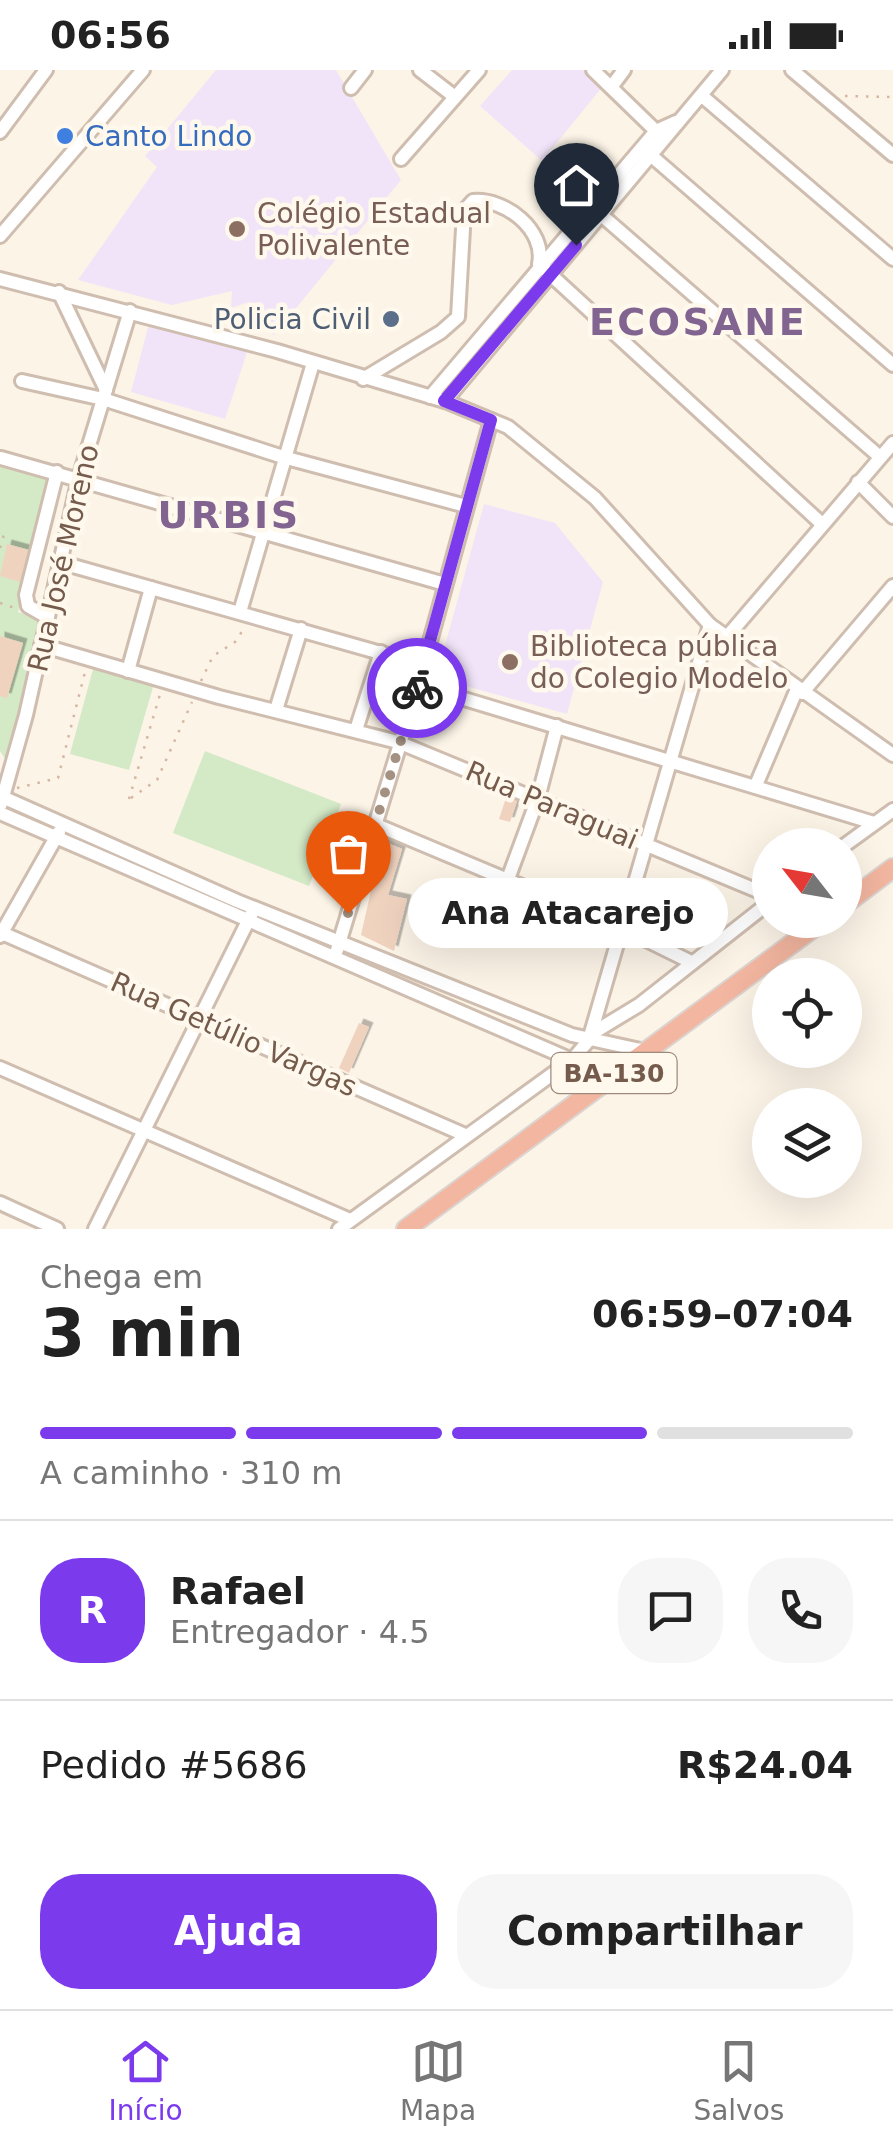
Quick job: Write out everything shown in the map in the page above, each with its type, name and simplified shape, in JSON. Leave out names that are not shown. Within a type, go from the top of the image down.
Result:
[{"type":"highway","points":[[862,891],[893,868]]},
{"type":"highway","name":"BA-130","points":[[406,1229],[799,938]]},
{"type":"street","points":[[0,132],[46,70]]},
{"type":"street","points":[[0,236],[143,70]]},
{"type":"street","points":[[350,88],[365,70]]},
{"type":"street","points":[[420,70],[455,97]]},
{"type":"street","points":[[402,159],[479,70]]},
{"type":"street","points":[[592,70],[661,135]]},
{"type":"street","points":[[612,86],[624,70]]},
{"type":"street","points":[[437,399],[551,274],[596,211],[722,70]]},
{"type":"street","points":[[792,70],[893,155]]},
{"type":"street","points":[[702,96],[893,259]]},
{"type":"street","points":[[647,152],[893,365]]},
{"type":"street","points":[[363,378],[442,332],[458,317],[462,218],[470,202],[482,200],[531,228],[540,242],[540,264],[822,524]]},
{"type":"street","points":[[437,399],[481,332],[540,264],[596,211]]},
{"type":"street","points":[[596,211],[880,457]]},
{"type":"street","points":[[2,277],[437,399],[491,420],[534,446],[595,498],[710,626],[893,756]]},
{"type":"street","points":[[59,292],[104,395]]},
{"type":"street","name":"Rua José Moreno","points":[[1,803],[79,478],[130,311]]},
{"type":"street","points":[[458,317],[481,332]]},
{"type":"street","points":[[240,612],[260,532],[312,363]]},
{"type":"street","points":[[22,381],[104,395],[283,458],[466,506]]},
{"type":"street","points":[[337,949],[424,665],[491,420]]},
{"type":"street","points":[[726,638],[893,443]]},
{"type":"street","points":[[1,458],[445,584]]},
{"type":"street","points":[[48,616],[28,606],[26,596],[57,472]]},
{"type":"street","points":[[858,482],[893,516]]},
{"type":"street","points":[[59,562],[424,665]]},
{"type":"street","points":[[756,785],[800,691],[893,586]]},
{"type":"street","points":[[128,671],[151,588]]},
{"type":"street","points":[[590,1037],[710,626]]},
{"type":"street","points":[[276,710],[301,629]]},
{"type":"street","name":"Rua Paraguai","points":[[41,645],[196,691],[398,742],[752,891]]},
{"type":"street","points":[[356,730],[381,652]]},
{"type":"street","points":[[418,685],[874,823]]},
{"type":"street","points":[[508,879],[538,798],[558,726]]},
{"type":"street","points":[[1,803],[62,825],[252,914]]},
{"type":"street","points":[[1,803],[55,838],[337,949],[514,1012],[645,1051]]},
{"type":"street","points":[[862,832],[893,810]]},
{"type":"street","points":[[374,824],[622,928],[691,962]]},
{"type":"street","points":[[1,935],[62,825]]},
{"type":"street","points":[[338,1229],[573,1059],[590,1037],[639,1005],[752,913]]},
{"type":"street","points":[[95,1229],[252,914]]},
{"type":"street","name":"Rua Getúlio Vargas","points":[[1,935],[465,1135]]},
{"type":"street","points":[[337,949],[610,1076]]},
{"type":"street","points":[[507,1030],[514,1012]]},
{"type":"street","points":[[0,1068],[350,1220]]},
{"type":"street","points":[[0,1203],[58,1229]]},
{"type":"path","points":[[829,100],[854,95],[893,97]]},
{"type":"path","points":[[0,544],[5,531]]},
{"type":"path","points":[[0,603],[19,609]]},
{"type":"path","points":[[162,686],[129,800],[157,780],[213,656],[242,634],[246,626],[240,612]]},
{"type":"path","points":[[1,803],[28,782],[58,778],[88,662]]},
{"type":"shaded area","name":"Colégio Estadual Polivalente","points":[[216,70],[336,70],[401,180],[274,335],[258,329],[245,303],[231,308],[232,291],[172,305],[78,280],[157,167],[145,156]]},
{"type":"shaded area","points":[[512,70],[586,70],[603,86],[542,161],[480,106]]},
{"type":"shaded area","points":[[150,320],[249,346],[225,419],[131,392]]},
{"type":"shaded area","points":[[484,504],[555,523],[603,582],[567,714],[436,678]]},
{"type":"green space","points":[[0,450],[55,464],[18,612],[52,623],[10,766],[0,751]]},
{"type":"green space","points":[[95,662],[155,680],[129,770],[70,754]]},
{"type":"green space","points":[[205,751],[341,804],[309,886],[173,833]]},
{"type":"building","points":[[7,544],[29,550],[20,582],[0,576]]},
{"type":"building","points":[[0,636],[23,643],[7,698],[0,696]]},
{"type":"building","points":[[509,789],[520,792],[510,822],[499,819]]},
{"type":"building","points":[[382,841],[402,849],[388,895],[407,899],[394,951],[361,935]]},
{"type":"building","points":[[359,1023],[369,1027],[349,1073],[339,1068]]},
{"type":"way so far","points":[[348,913],[417,688]]},
{"type":"place","name":"Canto Lindo","points":[[65,136]]},
{"type":"place","name":"Colégio Estadual Polivalente","points":[[237,229]]},
{"type":"place","name":"Policia Civil","points":[[391,319]]},
{"type":"place","name":"Biblioteca pública do Colegio Modelo","points":[[510,662]]},
{"type":"place","name":"Ana Atacarejo","points":[[348,913]]},
{"type":"district","name":"ECOSANE","points":[[698,322]]},
{"type":"district","name":"URBIS","points":[[229,515]]},
{"type":"route","points":[[417,688],[491,420],[444,401],[576,245]]}]
